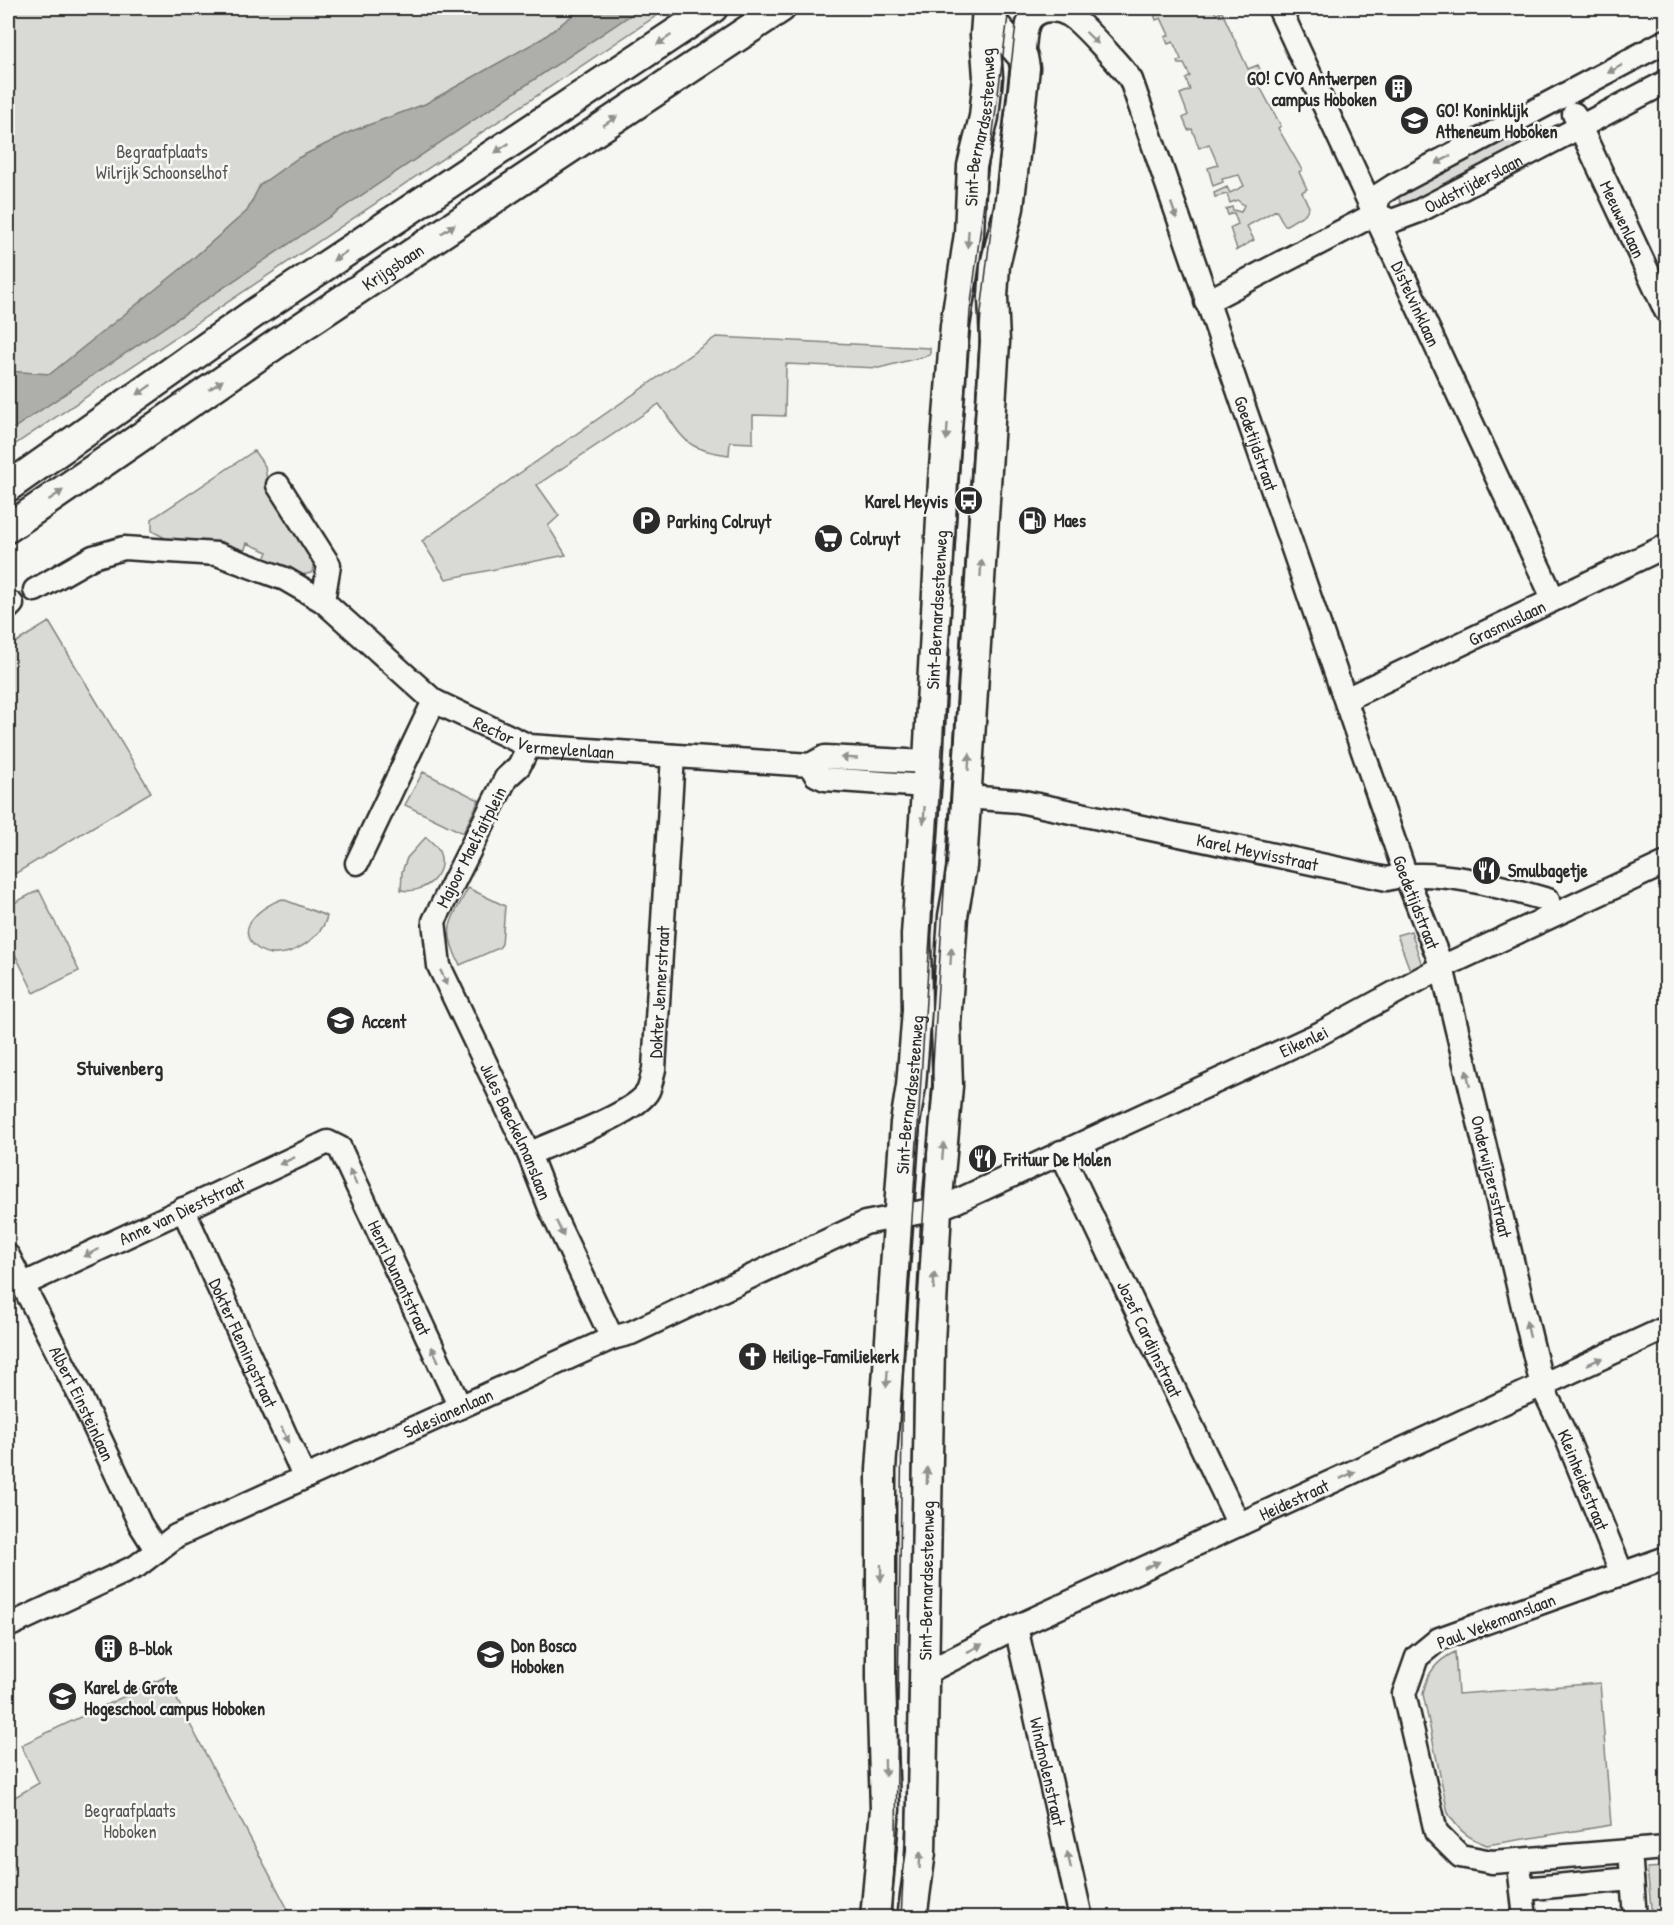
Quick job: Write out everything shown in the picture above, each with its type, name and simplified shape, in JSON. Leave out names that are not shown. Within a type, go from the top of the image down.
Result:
[{"type":"main road","name":"Krijgsbaan","points":[[8,487],[256,312],[713,8]]},
{"type":"main road","name":"Krijgsbaan","points":[[8,528],[282,340],[781,8]]},
{"type":"main road","points":[[987,9],[994,24],[1016,49]]},
{"type":"main road","name":"Sint-Bernardsesteenweg","points":[[875,1917],[885,1809],[881,1680],[881,1470],[898,1215],[917,1010],[916,935],[942,492],[955,326],[969,234],[972,166],[984,117],[988,77],[985,35],[987,9]]},
{"type":"main road","name":"Sint-Bernardsesteenweg","points":[[912,1917],[921,1852],[930,1343],[937,1209],[948,1086],[945,1041],[954,916],[962,866],[995,342],[993,297],[995,265],[1009,208],[1025,87],[1016,49]]},
{"type":"main road","points":[[988,77],[1009,74],[1015,76],[1025,87]]},
{"type":"street","name":"Distelvinklaan","points":[[1279,8],[1553,598]]},
{"type":"street","name":"Goedetijdstraat","points":[[1016,49],[1032,17],[1044,10],[1052,10],[1069,15],[1127,75],[1405,873],[1442,968]]},
{"type":"street","name":"Oudstrijderslaan","points":[[1666,41],[1386,190],[1379,195],[1375,214],[1392,222],[1419,211],[1666,82]]},
{"type":"street","name":"Meeuwenlaan","points":[[1566,96],[1666,311]]},
{"type":"street","points":[[1206,302],[1375,214]]},
{"type":"street","points":[[278,485],[329,565],[323,601]]},
{"type":"street","name":"Grasmuslaan","points":[[1346,699],[1553,598],[1666,546]]},
{"type":"street","name":"Rector Vermeylenlaan","points":[[35,590],[93,557],[124,548],[217,554],[285,579],[323,601],[434,701],[529,746],[810,765],[825,757],[880,760],[927,774]]},
{"type":"street","points":[[357,864],[434,701]]},
{"type":"street","name":"Majoor Maelfaitplein","points":[[434,921],[506,778],[519,766],[529,746]]},
{"type":"street","name":"Dokter Jennerstraat","points":[[529,1155],[634,1106],[648,1092],[654,1069],[673,756]]},
{"type":"street","points":[[879,783],[880,760]]},
{"type":"street","name":"Rector Vermeylenlaan","points":[[810,765],[816,775],[825,779],[879,783],[927,774]]},
{"type":"street","name":"Karel Meyvisstraat","points":[[966,797],[1019,801],[1387,879],[1405,873],[1431,874],[1548,900]]},
{"type":"street","name":"Eikenlei","points":[[937,1209],[1321,1033],[1442,968],[1666,863]]},
{"type":"street","name":"Jules Baeckelmanslaan","points":[[434,921],[439,966],[529,1155],[551,1210],[612,1338]]},
{"type":"street","name":"Onderwijzersstraat","points":[[1442,968],[1542,1386]]},
{"type":"street","name":"Anne van Dieststraat","points":[[22,1286],[328,1142],[340,1148]]},
{"type":"street","name":"Henri Dunantstraat","points":[[340,1148],[460,1407]]},
{"type":"street","name":"Jozef Cardijnstraat","points":[[1061,1152],[1239,1525]]},
{"type":"street","name":"Dokter Flemingstraat","points":[[183,1209],[304,1476]]},
{"type":"street","points":[[898,1215],[937,1209]]},
{"type":"street","name":"Salesianenlaan","points":[[8,1626],[137,1566],[176,1536],[304,1476],[612,1338],[631,1333],[865,1223],[898,1215]]},
{"type":"street","name":"Albert Einsteinlaan","points":[[8,1256],[80,1396],[140,1524],[157,1551]]},
{"type":"street","name":"Heidestraat","points":[[923,1674],[1016,1627],[1666,1328]]},
{"type":"street","name":"Kleinheidestraat","points":[[1542,1386],[1566,1436],[1622,1574]]},
{"type":"street","name":"Paul Vekemanslaan","points":[[1666,1558],[1439,1639],[1417,1657],[1404,1694],[1436,1832],[1460,1856],[1492,1862],[1666,1848]]},
{"type":"street","name":"Windmolenstraat","points":[[1016,1627],[1082,1917]]},
{"type":"street","points":[[1630,1850],[1635,1917]]},
{"type":"street","points":[[1519,1860],[1525,1917]]},
{"type":"street","points":[[1522,1888],[1632,1880]]},
{"type":"green space","name":"Begraafplaats Wilrijk Schoonselhof","points":[[8,8],[668,8],[8,449]]},
{"type":"green space","points":[[1152,8],[1213,8],[1216,14],[1222,12],[1248,69],[1258,65],[1264,79],[1258,83],[1281,126],[1278,128],[1302,170],[1299,172],[1307,189],[1302,192],[1309,207],[1305,214],[1285,226],[1276,210],[1247,226],[1254,240],[1235,251],[1237,249],[1230,228],[1238,224],[1234,213],[1228,215],[1226,209],[1232,207],[1233,210],[1241,212],[1244,205],[1237,200],[1230,203],[1227,194],[1215,197],[1214,193],[1227,187],[1230,193],[1244,186],[1239,175],[1222,179],[1223,182],[1213,186],[1208,168],[1218,165],[1209,144],[1199,148],[1192,129],[1188,130],[1183,118],[1188,115],[1180,94],[1190,90],[1186,79],[1190,76],[1184,64],[1178,64],[1177,62],[1181,59],[1173,42],[1168,44],[1165,37],[1169,35],[1161,18],[1156,20]]},
{"type":"green space","points":[[1534,122],[1542,127],[1542,138],[1404,210],[1396,193]]},
{"type":"green space","points":[[716,337],[930,348],[930,355],[879,368],[786,364],[785,416],[753,415],[753,443],[730,442],[729,455],[702,449],[686,440],[659,404],[537,485],[559,516],[548,526],[566,555],[446,579],[422,541]]},
{"type":"green space","points":[[254,451],[265,466],[268,488],[316,564],[311,573],[296,576],[264,562],[268,552],[247,543],[243,555],[167,539],[152,531],[152,519]]},
{"type":"green space","points":[[49,622],[151,792],[8,878],[8,647]]},
{"type":"green space","points":[[423,772],[479,800],[463,833],[405,805]]},
{"type":"green space","points":[[426,837],[439,851],[441,860],[437,875],[432,881],[418,889],[401,890],[402,872],[407,858]]},
{"type":"green space","points":[[468,888],[505,906],[502,944],[499,948],[460,965],[449,933],[453,918]]},
{"type":"green space","points":[[39,890],[79,971],[34,993],[8,940],[8,906]]},
{"type":"green space","points":[[282,899],[327,916],[317,934],[308,942],[287,952],[266,953],[250,940],[247,933],[249,925],[259,912]]},
{"type":"green space","points":[[1411,931],[1422,965],[1410,970],[1397,935]]},
{"type":"green space","points":[[1455,1652],[1458,1694],[1600,1683],[1611,1825],[1487,1845],[1469,1837],[1456,1825],[1448,1813],[1423,1694],[1433,1668]]},
{"type":"green space","name":"Begraafplaats Hoboken","points":[[165,1677],[292,1917],[8,1917],[8,1801],[39,1783],[21,1745]]},
{"type":"green space","points":[[1666,1867],[1666,1917],[1652,1917],[1647,1868]]},
{"type":"shaded area","points":[[582,8],[641,8],[8,432],[8,371],[50,374],[182,268],[247,211],[260,185],[298,158],[352,131],[425,104],[543,38]]},
{"type":"tram line","points":[[891,1918],[896,1834],[903,1360],[970,311],[1009,8]]},
{"type":"tram line","points":[[901,1918],[907,1801],[914,1362],[981,312],[1018,8]]},
{"type":"place","name":"GO! CVO Antwerpen campus Hoboken","points":[[1398,88]]},
{"type":"place","name":"GO! Koninklijk Atheneum Hoboken","points":[[1415,120]]},
{"type":"place","name":"Karel Meyvis","points":[[969,501]]},
{"type":"place","name":"Maes","points":[[1033,520]]},
{"type":"place","name":"Parking Colruyt","points":[[646,521]]},
{"type":"place","name":"Colruyt","points":[[829,538]]},
{"type":"place","name":"Smulbagetje","points":[[1487,870]]},
{"type":"place","name":"Accent","points":[[341,1021]]},
{"type":"place","name":"Frituur De Molen","points":[[983,1159]]},
{"type":"place","name":"Heilige-Familiekerk","points":[[752,1356]]},
{"type":"place","name":"B-blok","points":[[108,1648]]},
{"type":"place","name":"Don Bosco Hoboken","points":[[490,1655]]},
{"type":"place","name":"Karel de Grote Hogeschool campus Hoboken","points":[[63,1697]]},
{"type":"district","name":"Stuivenberg","points":[[120,1067]]}]
